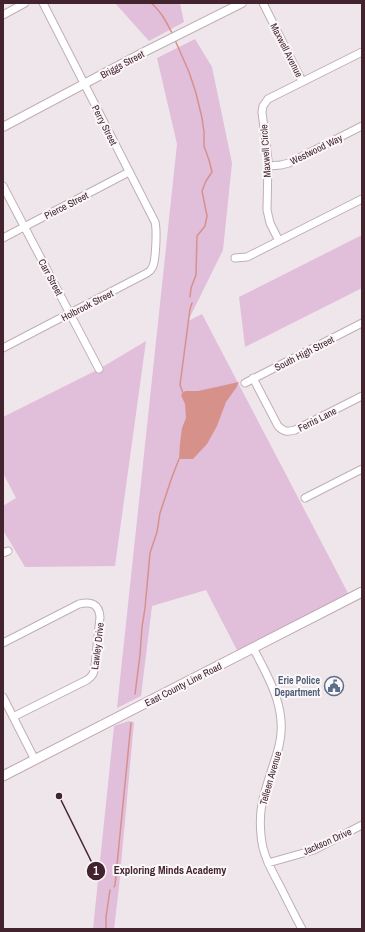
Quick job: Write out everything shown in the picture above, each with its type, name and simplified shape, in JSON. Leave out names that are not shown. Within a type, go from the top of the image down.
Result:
[{"type":"main road","name":"East County Line Road","points":[[3,776],[362,592]]},
{"type":"street","points":[[3,15],[25,3]]},
{"type":"street","name":"Perry Street","points":[[43,3],[156,225],[155,249]]},
{"type":"street","name":"Briggs Street","points":[[3,127],[166,41],[242,3]]},
{"type":"street","name":"Maxwell Avenue","points":[[263,3],[302,81],[362,52]]},
{"type":"street","name":"Maxwell Circle","points":[[279,241],[270,223],[267,210],[268,166],[262,112],[263,106],[268,98],[302,81]]},
{"type":"street","name":"Westwood Way","points":[[268,166],[289,163],[362,126]]},
{"type":"street","name":"Pierce Street","points":[[3,238],[129,172]]},
{"type":"street","name":"Carr Street","points":[[3,186],[99,369]]},
{"type":"street","points":[[235,258],[246,257],[362,199]]},
{"type":"street","name":"Holbrook Street","points":[[3,348],[147,273],[152,269],[155,249]]},
{"type":"street","name":"South High Street","points":[[245,383],[362,323]]},
{"type":"street","name":"Ferris Lane","points":[[253,378],[278,426],[286,432],[295,430],[362,396]]},
{"type":"street","points":[[305,498],[362,469]]},
{"type":"street","name":"Lawley Drive","points":[[3,643],[79,604],[89,603],[94,605],[100,613],[96,666],[91,677],[88,680],[13,717]]},
{"type":"street","name":"Telleen Avenue","points":[[253,648],[275,693],[280,710],[281,726],[280,744],[262,805],[260,823],[261,835],[264,852],[268,863],[302,929]]},
{"type":"street","points":[[3,697],[34,760]]},
{"type":"street","name":"Jackson Drive","points":[[268,863],[314,850],[362,825]]},
{"type":"shaded area","points":[[115,3],[180,3],[184,22],[149,41]]},
{"type":"shaded area","points":[[195,39],[212,67],[232,163],[223,250],[188,321],[202,314],[349,595],[239,654],[206,590],[152,606],[141,696],[117,708],[177,144],[157,58]]},
{"type":"shaded area","points":[[362,235],[362,288],[245,347],[239,297]]},
{"type":"shaded area","points":[[146,341],[115,566],[25,567],[3,530],[3,506],[16,498],[3,473],[3,417],[99,369]]},
{"type":"shaded area","points":[[239,382],[226,402],[217,426],[207,444],[193,459],[179,459],[182,428],[186,418],[185,404],[181,395],[185,391],[198,391]]},
{"type":"shaded area","points":[[129,721],[134,722],[114,929],[93,929],[114,726]]},
{"type":"waterway","points":[[151,3],[161,13],[173,35]]},
{"type":"waterway","points":[[175,40],[189,72],[196,93],[202,118],[204,146],[212,172],[202,191],[207,216],[205,226],[197,236],[196,275],[191,288],[190,297]]},
{"type":"waterway","points":[[183,393],[180,385],[192,303]]},
{"type":"waterway","points":[[135,694],[150,553],[157,532],[160,513],[179,459]]},
{"type":"waterway","points":[[114,887],[131,723]]},
{"type":"waterway","points":[[106,929],[106,917],[110,890]]},
{"type":"place","name":"Erie Police Department","points":[[334,686]]},
{"type":"place","name":"Exploring Minds Academy","points":[[59,796]]}]
